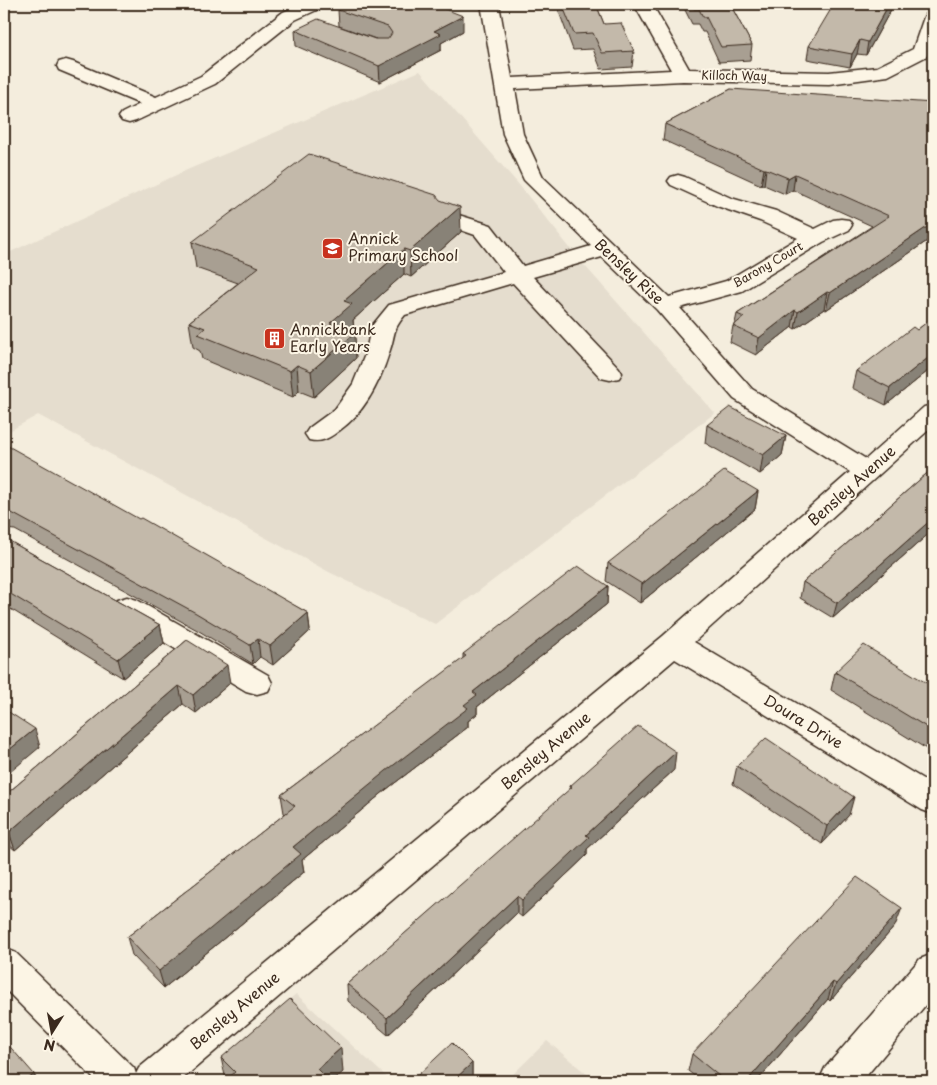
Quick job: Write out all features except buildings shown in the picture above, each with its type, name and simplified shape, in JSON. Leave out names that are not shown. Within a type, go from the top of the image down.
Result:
[{"type":"street","points":[[129,117],[208,80],[289,16],[315,4]]},
{"type":"street","name":"Bensley Rise","points":[[490,4],[513,134],[534,180],[665,305],[743,394],[868,472]]},
{"type":"street","points":[[643,4],[683,75]]},
{"type":"street","points":[[289,16],[308,23]]},
{"type":"street","name":"Killoch Way","points":[[504,84],[683,75],[829,78],[882,72],[921,52],[933,17]]},
{"type":"street","points":[[66,66],[156,104]]},
{"type":"street","name":"Barony Court","points":[[678,182],[724,202],[768,216],[815,238]]},
{"type":"street","points":[[449,218],[483,230],[517,274],[610,373]]},
{"type":"street","points":[[815,238],[840,225]]},
{"type":"street","name":"Barony Court","points":[[665,305],[734,286],[815,238]]},
{"type":"street","points":[[318,434],[344,415],[365,385],[378,352],[383,328],[397,310],[605,249]]},
{"type":"street","name":"Bensley Avenue","points":[[152,1081],[673,644],[933,413]]},
{"type":"street","points":[[104,594],[177,650],[257,683]]},
{"type":"street","name":"Doura Drive","points":[[673,644],[933,801]]},
{"type":"street","points":[[4,964],[121,1081]]},
{"type":"street","points":[[838,1081],[933,970]]},
{"type":"shaded area","points":[[420,71],[520,186],[578,258],[715,413],[435,624],[329,572],[38,415],[4,434],[4,255],[187,170]]},
{"type":"shaded area","points":[[296,994],[391,1081],[227,1081],[244,1037]]},
{"type":"shaded area","points":[[547,1041],[595,1081],[506,1081]]},
{"type":"place","name":"Annick Primary School","points":[[332,248]]},
{"type":"place","name":"Annickbank Early Years","points":[[274,339]]}]
